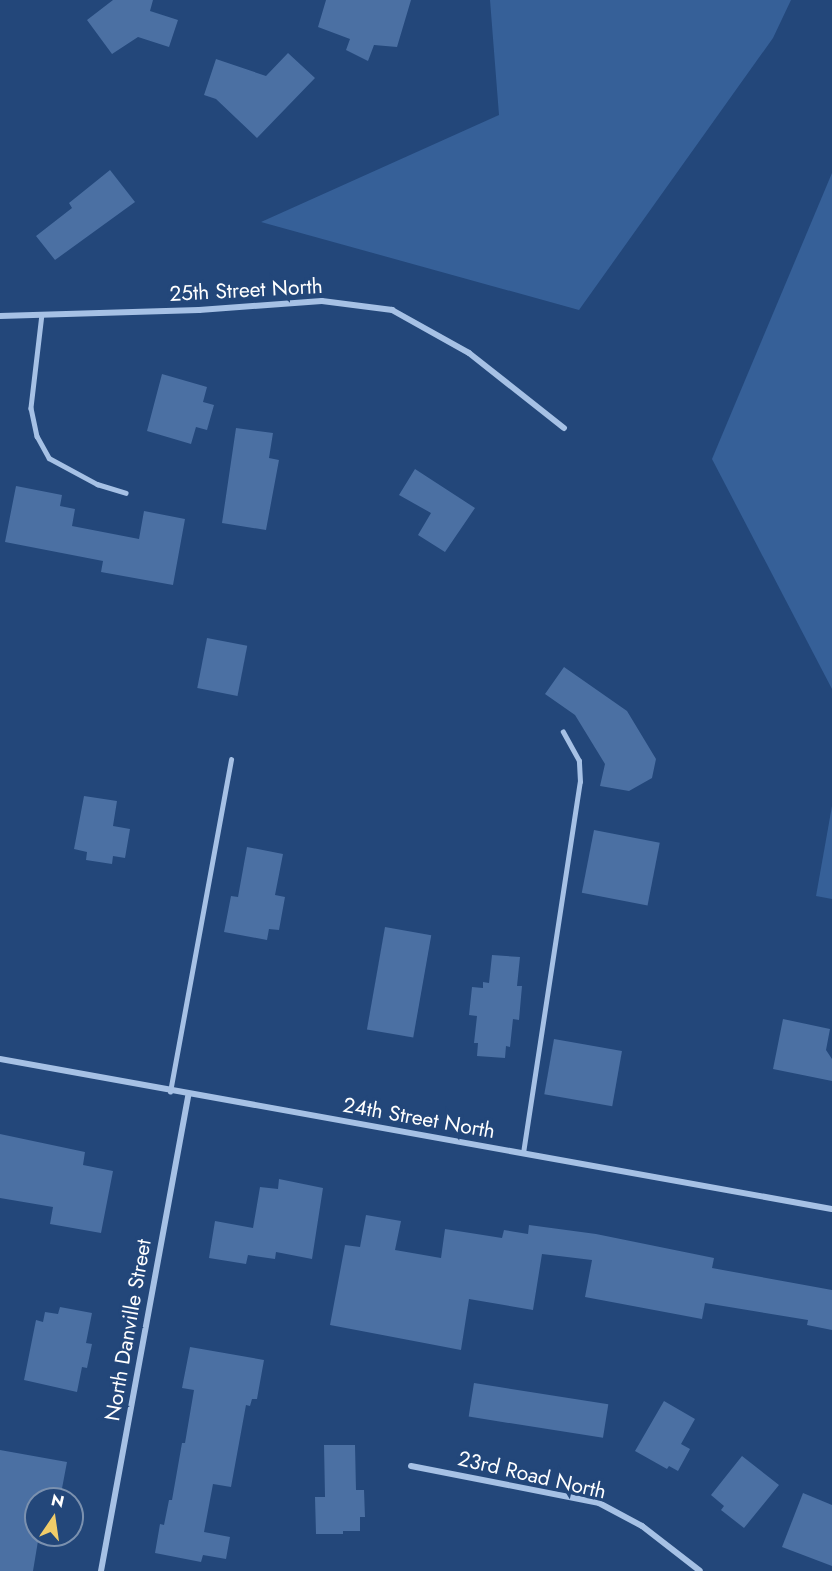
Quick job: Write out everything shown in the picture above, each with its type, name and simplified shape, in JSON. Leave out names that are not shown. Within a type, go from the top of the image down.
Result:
[{"type":"street","name":"25th Street North","points":[[0,316],[199,310],[322,301],[392,310],[469,352],[564,428]]},
{"type":"street","name":"24th Street North","points":[[0,1059],[170,1092],[832,1209]]},
{"type":"street","name":"North Danville Street","points":[[101,1571],[188,1095]]},
{"type":"street","name":"23rd Road North","points":[[411,1466],[599,1503],[642,1526],[700,1571]]},
{"type":"lane","points":[[42,314],[31,408],[37,436],[49,458],[97,484],[126,493]]},
{"type":"lane","points":[[523,1153],[580,782],[579,761],[563,732]]},
{"type":"lane","points":[[170,1092],[231,760]]},
{"type":"shaded area","points":[[490,0],[791,0],[773,38],[579,310],[261,222],[499,115]]},
{"type":"shaded area","points":[[832,173],[832,689],[712,459]]},
{"type":"shaded area","points":[[832,806],[832,899],[816,896]]},
{"type":"building","points":[[113,0],[153,0],[150,11],[178,20],[169,47],[138,37],[112,54],[87,20]]},
{"type":"building","points":[[326,0],[411,0],[397,47],[374,45],[368,61],[346,50],[350,39],[318,27]]},
{"type":"building","points":[[288,53],[315,78],[257,138],[216,99],[204,95],[216,59],[266,76]]},
{"type":"building","points":[[110,170],[135,202],[55,260],[36,236],[72,208],[69,203]]},
{"type":"building","points":[[162,374],[207,387],[203,402],[214,405],[207,430],[196,427],[191,444],[147,431]]},
{"type":"building","points":[[236,428],[273,433],[269,458],[279,460],[266,530],[222,523]]},
{"type":"building","points":[[415,469],[475,508],[445,552],[418,535],[431,513],[399,495]]},
{"type":"building","points":[[16,486],[62,495],[60,506],[75,509],[72,526],[139,539],[144,511],[185,519],[173,585],[101,572],[103,561],[5,542]]},
{"type":"building","points":[[207,638],[247,646],[238,696],[197,688]]},
{"type":"building","points":[[564,667],[627,711],[656,759],[652,778],[629,791],[600,786],[605,764],[575,715],[545,694]]},
{"type":"building","points":[[84,796],[117,801],[113,826],[130,829],[125,858],[113,856],[112,864],[86,860],[87,852],[74,849]]},
{"type":"building","points":[[594,830],[660,843],[648,906],[582,893]]},
{"type":"building","points":[[247,847],[283,854],[275,895],[285,897],[279,930],[269,929],[267,940],[224,932],[231,896],[238,897]]},
{"type":"building","points":[[385,927],[431,935],[413,1038],[367,1029]]},
{"type":"building","points":[[492,955],[520,957],[517,986],[522,986],[519,1020],[513,1019],[510,1047],[506,1046],[505,1058],[477,1056],[478,1043],[474,1043],[477,1016],[469,1015],[472,987],[483,988],[483,982],[489,983]]},
{"type":"building","points":[[783,1019],[830,1029],[826,1050],[832,1059],[832,1081],[773,1069]]},
{"type":"building","points":[[554,1039],[622,1051],[612,1106],[544,1094]]},
{"type":"building","points":[[0,1134],[85,1152],[83,1165],[113,1171],[101,1233],[50,1224],[53,1207],[0,1198]]},
{"type":"building","points":[[279,1179],[323,1188],[312,1259],[276,1252],[275,1259],[248,1255],[246,1264],[209,1258],[215,1221],[253,1228],[260,1187],[278,1189]]},
{"type":"building","points":[[366,1215],[401,1221],[395,1250],[441,1258],[445,1229],[502,1238],[504,1230],[528,1234],[529,1225],[596,1234],[714,1258],[712,1268],[832,1290],[832,1330],[807,1325],[808,1320],[705,1303],[702,1319],[585,1297],[592,1260],[542,1254],[533,1310],[469,1299],[461,1350],[330,1325],[345,1245],[360,1247]]},
{"type":"building","points":[[60,1307],[92,1313],[86,1343],[92,1344],[87,1368],[82,1367],[77,1392],[24,1380],[36,1320],[43,1322],[45,1312],[58,1314]]},
{"type":"building","points":[[190,1347],[264,1360],[257,1399],[252,1399],[250,1406],[246,1405],[231,1487],[213,1484],[204,1532],[230,1537],[226,1559],[203,1555],[201,1562],[155,1553],[160,1524],[164,1525],[169,1500],[172,1500],[182,1443],[185,1443],[194,1390],[182,1388]]},
{"type":"building","points":[[474,1383],[608,1404],[603,1438],[469,1417]]},
{"type":"building","points":[[664,1401],[695,1419],[681,1444],[690,1449],[678,1471],[669,1466],[667,1469],[635,1451]]},
{"type":"building","points":[[324,1445],[355,1445],[356,1490],[364,1490],[365,1517],[360,1517],[360,1531],[343,1531],[343,1534],[316,1534],[315,1497],[325,1497]]},
{"type":"building","points":[[0,1450],[67,1462],[62,1487],[24,1487],[24,1547],[37,1547],[33,1571],[0,1571]]},
{"type":"building","points":[[742,1456],[779,1485],[744,1528],[721,1510],[724,1506],[711,1495]]},
{"type":"building","points":[[803,1493],[832,1505],[832,1566],[782,1547]]}]
